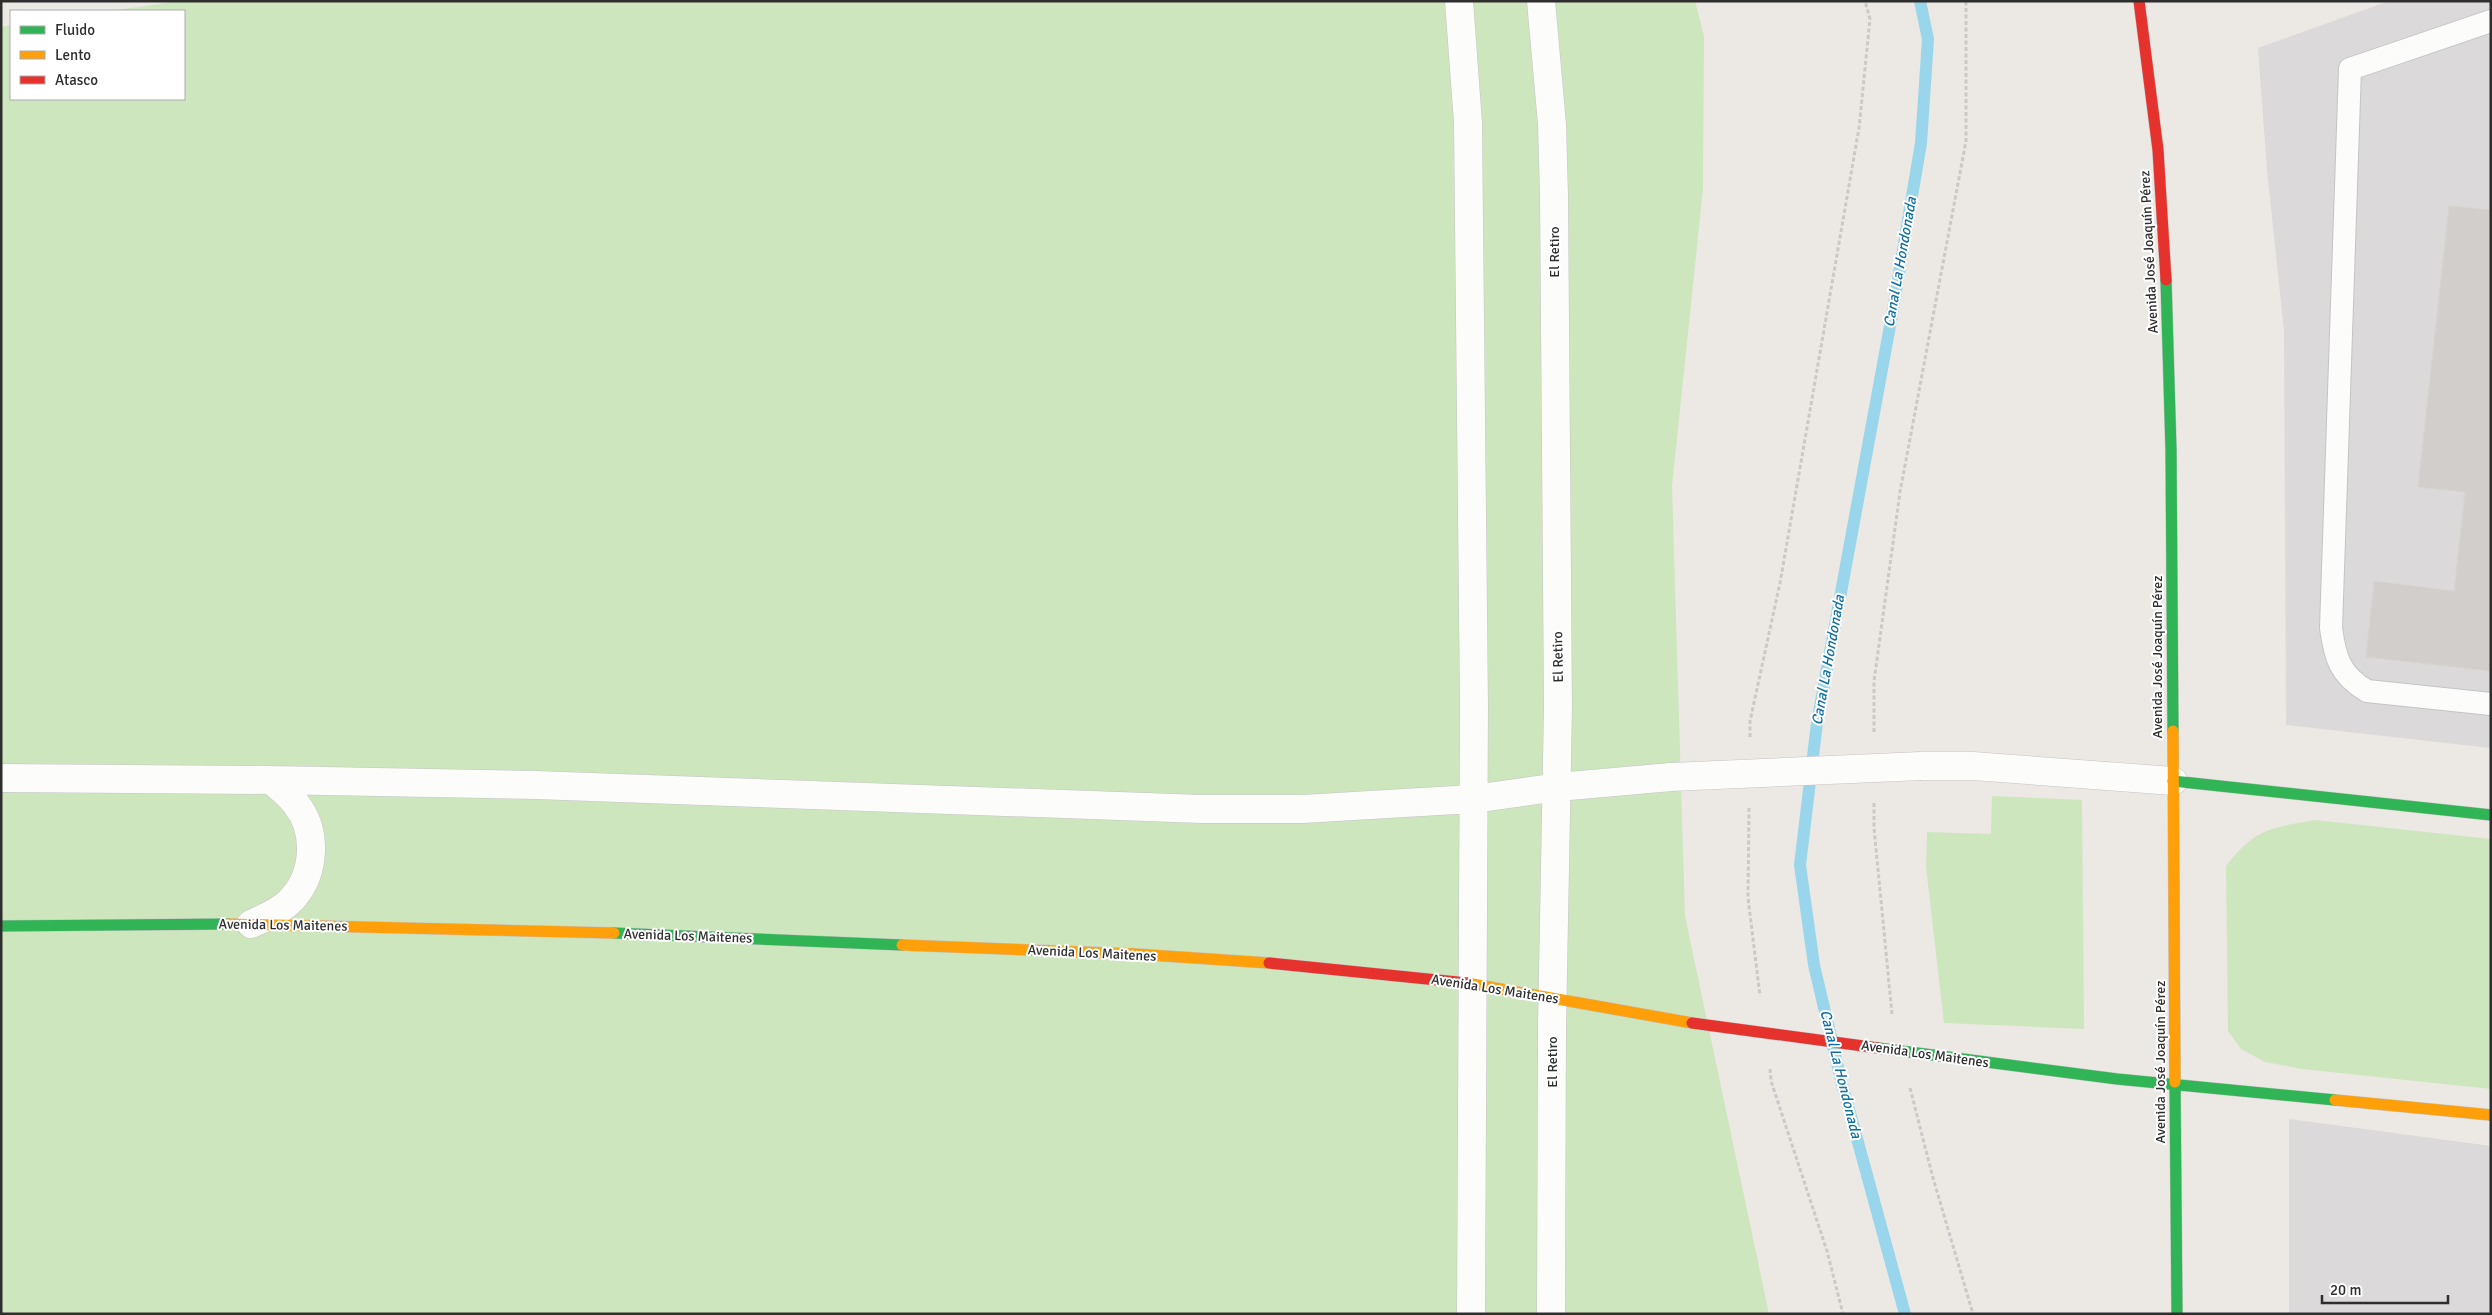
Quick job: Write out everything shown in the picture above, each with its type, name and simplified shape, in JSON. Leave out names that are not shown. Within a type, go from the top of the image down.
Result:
[{"type":"street","points":[[1459,1],[1468,123],[1473,799],[1471,1314]]},
{"type":"street","name":"El Retiro","points":[[1541,1],[1547,52],[1553,178],[1558,787],[1552,998],[1551,1314]]},
{"type":"street","name":"Avenida José Joaquín Pérez","points":[[2139,1],[2152,77],[2165,223],[2171,454],[2177,1314]]},
{"type":"street","points":[[1,778],[271,780],[536,785],[1192,809],[1303,809],[1473,799],[1558,787],[1671,778],[1921,766],[1992,767],[2173,781],[2491,815]]},
{"type":"street","points":[[251,924],[274,914],[289,903],[307,874],[312,858],[309,833],[297,804],[271,780]]},
{"type":"street","name":"Avenida Los Maitenes","points":[[1,926],[251,924],[538,930],[1135,954],[1309,966],[1471,983],[1692,1023],[2117,1079],[2491,1115]]},
{"type":"lane","points":[[2491,21],[2350,69],[2332,628],[2334,650],[2341,667],[2353,683],[2367,691],[2491,704]]},
{"type":"path","points":[[1750,740],[1750,721],[1780,583],[1859,128],[1870,19],[1865,1]]},
{"type":"path","points":[[1874,740],[1874,681],[1900,492],[1966,141],[1966,1]]},
{"type":"path","points":[[1874,798],[1874,828],[1894,1020]]},
{"type":"path","points":[[1749,799],[1748,898],[1761,1004]]},
{"type":"path","points":[[1769,1062],[1771,1081],[1826,1251],[1843,1314]]},
{"type":"path","points":[[1910,1085],[1933,1178],[1972,1314]]},
{"type":"shaded area","points":[[2389,1],[2491,1],[2491,748],[2286,725],[2284,331],[2267,170],[2258,48]]},
{"type":"shaded area","points":[[2289,1119],[2491,1146],[2491,1314],[2289,1314]]},
{"type":"green space","points":[[180,1],[1695,1],[1704,36],[1703,189],[1672,486],[1685,916],[1769,1314],[1,1314],[1,27],[10,25],[10,100],[185,100],[185,10],[117,10]]},
{"type":"green space","points":[[1992,796],[2082,800],[2084,1029],[1944,1023],[1926,867],[1927,832],[1991,834]]},
{"type":"green space","points":[[2315,820],[2491,839],[2491,1089],[2302,1069],[2265,1062],[2241,1049],[2228,1031],[2226,866],[2236,853],[2255,837],[2275,828]]},
{"type":"building","points":[[2449,206],[2491,210],[2491,671],[2366,657],[2374,581],[2454,591],[2465,492],[2418,487]]},
{"type":"waterway","name":"Canal La Hondonada","points":[[1905,1314],[1841,1080],[1814,965],[1800,865],[1817,723],[1892,315],[1921,143],[1928,39],[1920,1]]},
{"type":"traffic: fast","points":[[2166,280],[2171,450],[2173,731]]},
{"type":"traffic: fast","points":[[2173,781],[2491,815]]},
{"type":"traffic: fast","points":[[1,926],[228,924]]},
{"type":"traffic: fast","points":[[614,933],[902,945]]},
{"type":"traffic: fast","points":[[1878,1048],[1948,1057]]},
{"type":"traffic: fast","points":[[1948,1057],[2117,1079],[2335,1100]]},
{"type":"traffic: fast","points":[[2175,1082],[2177,1314]]},
{"type":"traffic: slow","points":[[2173,731],[2175,1082]]},
{"type":"traffic: slow","points":[[228,924],[614,933]]},
{"type":"traffic: slow","points":[[902,945],[1135,954],[1269,963]]},
{"type":"traffic: slow","points":[[1467,983],[1692,1023]]},
{"type":"traffic: slow","points":[[2335,1100],[2491,1115]]},
{"type":"traffic: jam","points":[[2139,1],[2158,150],[2166,280]]},
{"type":"traffic: jam","points":[[1269,963],[1467,983]]},
{"type":"traffic: jam","points":[[1692,1023],[1878,1048]]}]
